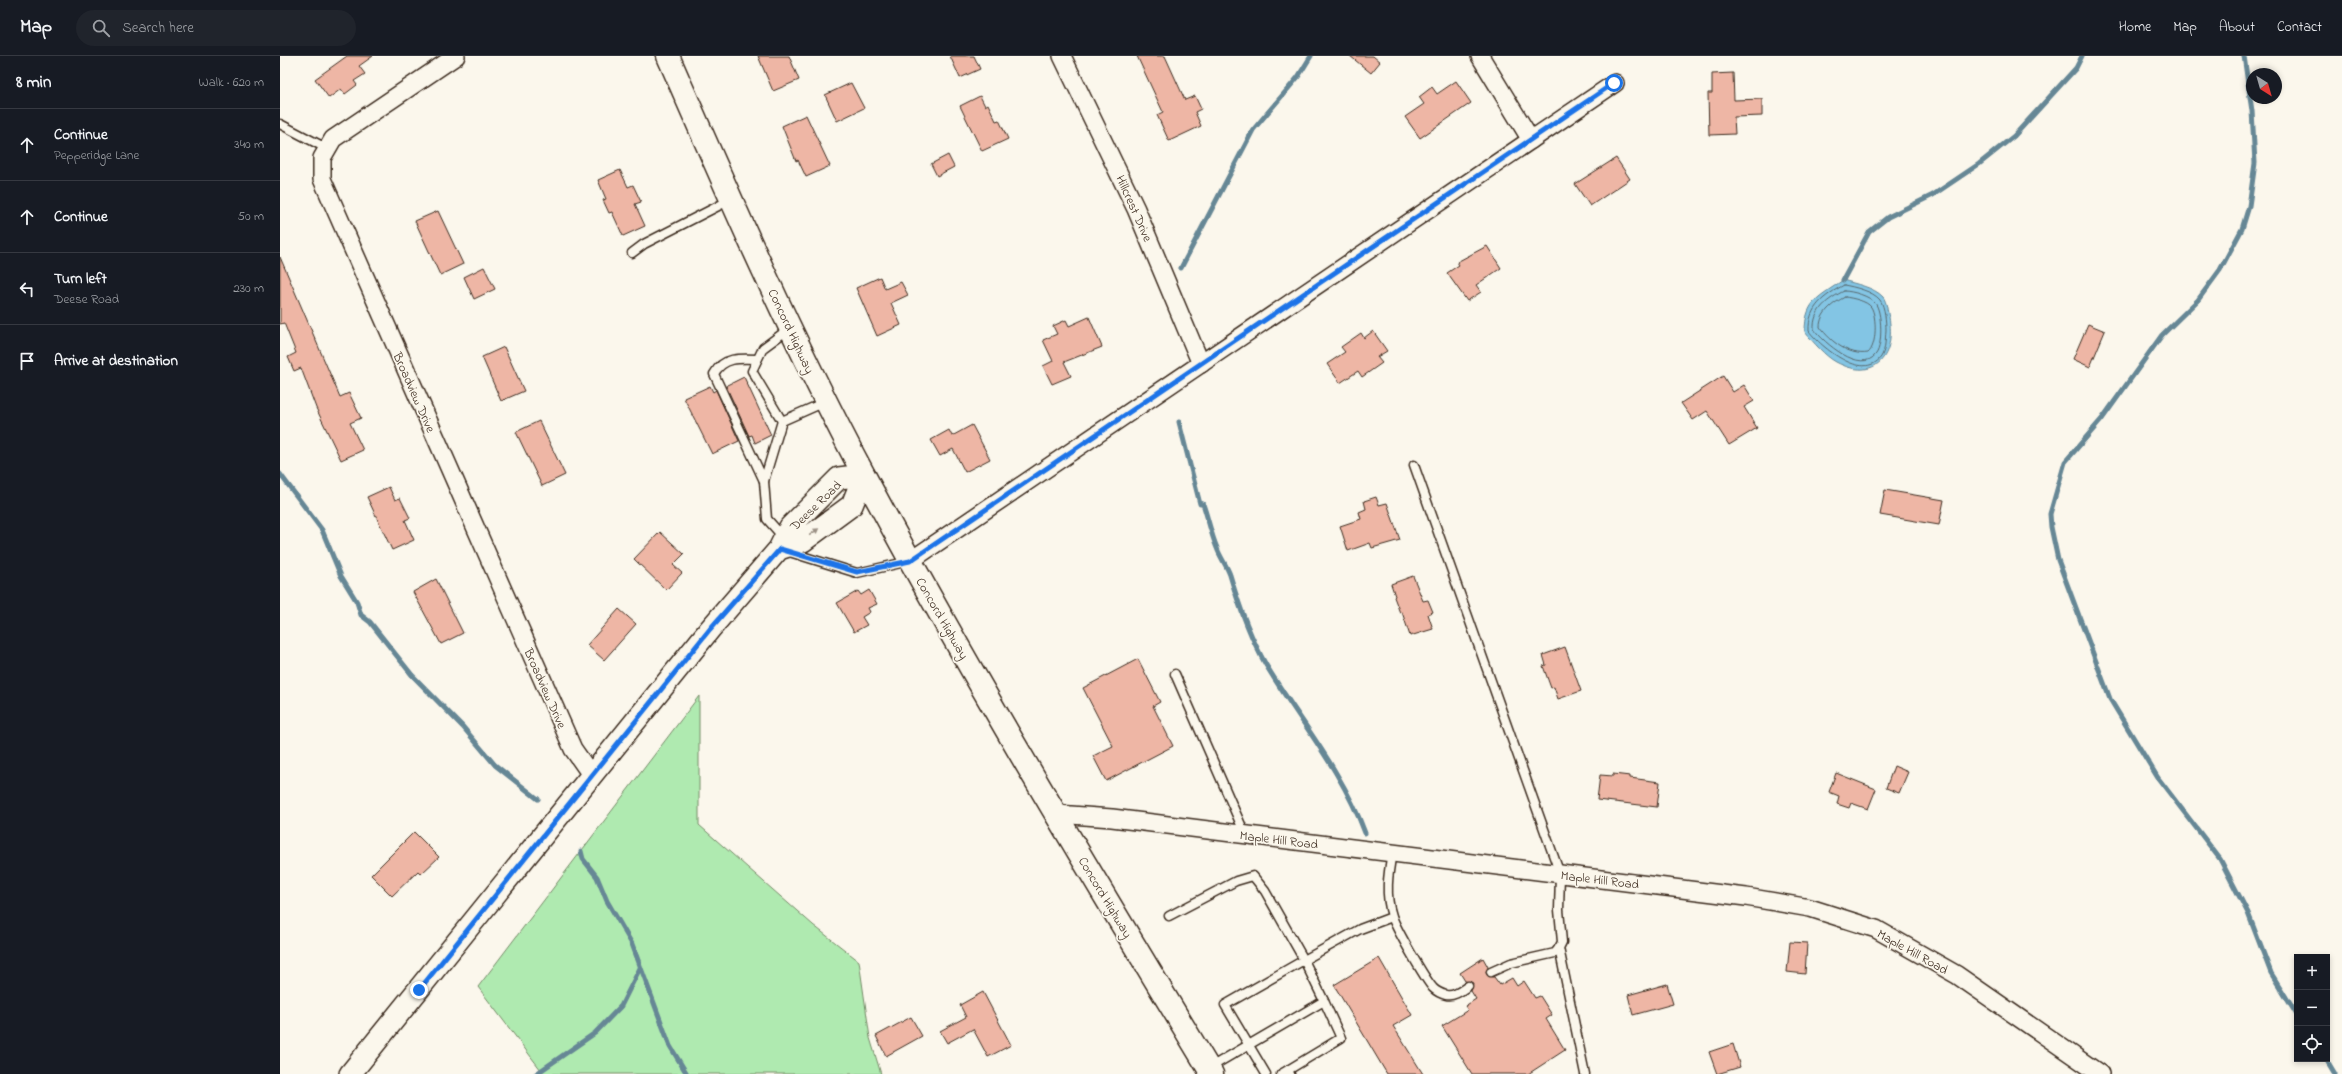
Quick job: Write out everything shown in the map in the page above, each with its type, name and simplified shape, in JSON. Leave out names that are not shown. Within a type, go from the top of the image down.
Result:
[{"type":"highway","name":"Concord Highway","points":[[668,56],[790,328],[864,475],[910,561],[1057,814],[1210,1071]]},
{"type":"street","name":"Broadview Drive","points":[[456,56],[342,131],[326,148],[322,158],[321,168],[326,189],[573,749],[592,776]]},
{"type":"street","name":"Hillcrest Drive","points":[[1062,56],[1136,209],[1201,364]]},
{"type":"street","points":[[1480,56],[1531,140]]},
{"type":"street","points":[[910,561],[1614,83]]},
{"type":"street","name":"Deese Road","points":[[350,1074],[710,629],[782,544],[790,527],[839,478],[864,475],[852,505],[803,541],[782,544]]},
{"type":"street","name":"Maple Hill Road","points":[[1057,814],[1112,818],[1778,902],[1810,908],[1860,924],[1909,947],[1957,975],[2100,1074]]},
{"type":"lane","points":[[280,124],[326,148]]},
{"type":"lane","points":[[632,253],[644,244],[731,199]]},
{"type":"lane","points":[[764,481],[782,421],[752,371],[763,348],[790,328]]},
{"type":"lane","points":[[758,359],[739,358],[728,361],[718,367],[714,374],[764,481],[767,519],[782,544],[857,572],[910,561]]},
{"type":"lane","points":[[782,421],[826,402]]},
{"type":"lane","points":[[1414,465],[1560,874],[1559,910],[1562,942],[1559,948],[1555,953],[1511,963],[1491,972]]},
{"type":"lane","points":[[1175,674],[1246,835]]},
{"type":"lane","points":[[1392,853],[1387,882],[1392,917],[1433,988],[1447,996],[1454,994],[1468,986]]},
{"type":"lane","points":[[1169,916],[1236,880],[1253,876],[1265,891],[1304,960],[1341,1038],[1286,1073]]},
{"type":"lane","points":[[1266,1074],[1225,1005],[1360,929],[1392,917]]},
{"type":"lane","points":[[1559,948],[1586,1074]]},
{"type":"lane","points":[[1210,1071],[1248,1045],[1324,1001]]},
{"type":"green space","points":[[699,696],[699,825],[813,925],[859,961],[870,1038],[881,1074],[544,1074],[478,987]]},
{"type":"water","points":[[1843,280],[1875,291],[1883,297],[1885,301],[1889,317],[1889,343],[1886,353],[1880,362],[1872,367],[1862,369],[1850,368],[1836,362],[1823,353],[1805,332],[1808,313],[1815,300]]},
{"type":"building","points":[[347,56],[373,56],[359,66],[365,74],[354,81],[357,85],[345,94],[341,89],[329,98],[315,79]]},
{"type":"building","points":[[758,56],[789,56],[799,80],[773,91]]},
{"type":"building","points":[[950,56],[974,56],[980,69],[960,78]]},
{"type":"building","points":[[1137,56],[1165,56],[1185,100],[1195,96],[1201,109],[1195,112],[1201,126],[1169,141],[1157,115],[1163,112]]},
{"type":"building","points":[[1350,56],[1373,56],[1380,62],[1371,73]]},
{"type":"building","points":[[1733,73],[1734,100],[1762,99],[1762,116],[1734,117],[1735,134],[1709,135],[1708,93],[1712,93],[1712,74]]},
{"type":"building","points":[[1456,81],[1471,103],[1420,138],[1405,117],[1424,104],[1419,97],[1432,87],[1437,94]]},
{"type":"building","points":[[851,83],[864,108],[837,121],[825,95]]},
{"type":"building","points":[[980,96],[985,106],[988,104],[996,121],[999,120],[1008,139],[982,151],[960,106]]},
{"type":"building","points":[[806,115],[830,166],[806,177],[798,160],[796,161],[782,126]]},
{"type":"building","points":[[948,155],[954,167],[937,176],[931,164]]},
{"type":"building","points":[[1616,158],[1630,179],[1590,206],[1575,184]]},
{"type":"building","points":[[620,170],[628,187],[633,185],[641,202],[635,204],[645,226],[623,236],[612,212],[609,213],[603,200],[606,199],[598,180]]},
{"type":"building","points":[[438,211],[463,264],[440,275],[415,221]]},
{"type":"building","points":[[1487,246],[1501,268],[1476,285],[1481,292],[1467,301],[1447,273],[1459,265],[1457,262]]},
{"type":"building","points":[[280,257],[340,397],[349,393],[361,418],[350,423],[363,450],[341,460],[316,408],[301,368],[294,371],[288,357],[296,353],[284,323],[280,324]]},
{"type":"building","points":[[484,267],[495,289],[474,299],[464,277]]},
{"type":"building","points":[[880,277],[885,289],[901,282],[908,295],[891,303],[901,325],[877,336],[856,288]]},
{"type":"building","points":[[1089,317],[1102,347],[1064,362],[1071,376],[1052,384],[1043,366],[1053,361],[1043,340],[1057,334],[1053,326],[1066,320],[1069,326]]},
{"type":"building","points":[[2088,324],[2105,331],[2090,367],[2073,359]]},
{"type":"building","points":[[1373,331],[1387,351],[1377,357],[1382,363],[1362,377],[1358,371],[1340,383],[1327,364],[1345,352],[1341,347],[1361,333],[1364,338]]},
{"type":"building","points":[[504,347],[524,391],[501,401],[482,357]]},
{"type":"building","points":[[1723,376],[1733,392],[1744,385],[1754,401],[1744,407],[1757,428],[1729,445],[1707,411],[1693,420],[1681,403]]},
{"type":"building","points":[[744,377],[771,435],[755,443],[752,435],[749,436],[726,386]]},
{"type":"building","points":[[710,386],[713,392],[716,390],[739,441],[712,454],[684,398]]},
{"type":"building","points":[[539,421],[565,475],[542,486],[516,432]]},
{"type":"building","points":[[972,425],[990,459],[965,472],[953,449],[940,456],[931,440],[949,430],[952,436]]},
{"type":"building","points":[[389,487],[395,500],[400,498],[410,518],[405,520],[414,540],[392,550],[367,497]]},
{"type":"building","points":[[1885,490],[1944,500],[1939,525],[1880,515]]},
{"type":"building","points":[[1376,497],[1379,505],[1387,503],[1400,540],[1372,548],[1370,543],[1348,551],[1340,526],[1361,519],[1359,512],[1366,509],[1364,501]]},
{"type":"building","points":[[660,532],[684,554],[673,565],[682,573],[666,590],[634,559]]},
{"type":"building","points":[[1413,576],[1423,601],[1428,600],[1433,612],[1428,614],[1433,629],[1410,636],[1402,612],[1400,613],[1394,597],[1391,584]]},
{"type":"building","points":[[436,579],[463,633],[441,644],[413,592]]},
{"type":"building","points":[[869,590],[877,604],[868,608],[870,612],[862,617],[867,625],[854,632],[837,603],[858,591],[861,595]]},
{"type":"building","points":[[619,609],[636,624],[604,660],[587,645]]},
{"type":"building","points":[[1565,647],[1581,691],[1558,699],[1554,687],[1551,688],[1543,666],[1546,665],[1543,655]]},
{"type":"building","points":[[1138,659],[1160,702],[1153,706],[1173,746],[1106,781],[1093,756],[1113,746],[1083,688]]},
{"type":"building","points":[[1894,766],[1908,772],[1899,793],[1886,788]]},
{"type":"building","points":[[1836,773],[1876,789],[1868,809],[1851,803],[1849,808],[1837,804],[1839,796],[1829,792]]},
{"type":"building","points":[[1613,774],[1660,782],[1657,807],[1597,800],[1600,775],[1613,776]]},
{"type":"building","points":[[414,832],[439,857],[421,874],[418,871],[392,896],[371,875]]},
{"type":"building","points":[[1790,942],[1807,943],[1805,974],[1787,972]]},
{"type":"building","points":[[1379,958],[1412,1015],[1393,1026],[1423,1074],[1387,1074],[1334,985]]},
{"type":"building","points":[[1483,958],[1488,967],[1486,972],[1488,976],[1494,977],[1500,985],[1512,978],[1517,986],[1524,981],[1535,998],[1540,996],[1552,1015],[1546,1019],[1565,1050],[1528,1074],[1472,1074],[1442,1026],[1468,1010],[1465,1006],[1476,999],[1471,991],[1473,983],[1465,981],[1460,973]]},
{"type":"building","points":[[1667,984],[1673,1004],[1633,1015],[1628,995]]},
{"type":"building","points":[[983,992],[1011,1045],[988,1057],[973,1029],[947,1043],[940,1031],[966,1017],[960,1005]]},
{"type":"building","points":[[911,1017],[922,1036],[886,1056],[876,1036]]},
{"type":"building","points":[[1733,1044],[1740,1067],[1717,1074],[1709,1052]]},
{"type":"waterway","points":[[1181,268],[1253,130],[1298,77],[1311,56]]},
{"type":"waterway","points":[[1843,280],[1869,232],[1888,217],[1933,195],[1979,164],[2014,136],[2076,68],[2082,56]]},
{"type":"waterway","points":[[2244,56],[2252,111],[2255,163],[2249,206],[2242,229],[2220,270],[2198,300],[2162,335],[2102,419],[2065,462],[2050,514],[2051,527],[2058,560],[2110,699],[2158,778],[2220,859],[2248,913],[2271,973],[2294,1010]]},
{"type":"waterway","points":[[1179,422],[1200,504],[1203,504],[1215,543],[1229,572],[1241,610],[1250,632],[1266,665],[1333,768],[1356,811],[1365,833]]},
{"type":"waterway","points":[[280,474],[322,530],[341,576],[357,602],[361,615],[370,622],[412,675],[463,727],[495,765],[538,799]]},
{"type":"waterway","points":[[581,851],[583,859],[597,877],[607,901],[632,944],[670,1046],[687,1074]]},
{"type":"waterway","points":[[536,1074],[595,1033],[621,1006],[640,968]]},
{"type":"waterway","points":[[2328,1062],[2335,1074]]},
{"type":"route","points":[[419,990],[710,629],[751,580],[780,549],[857,572],[910,561],[1614,83]]}]
